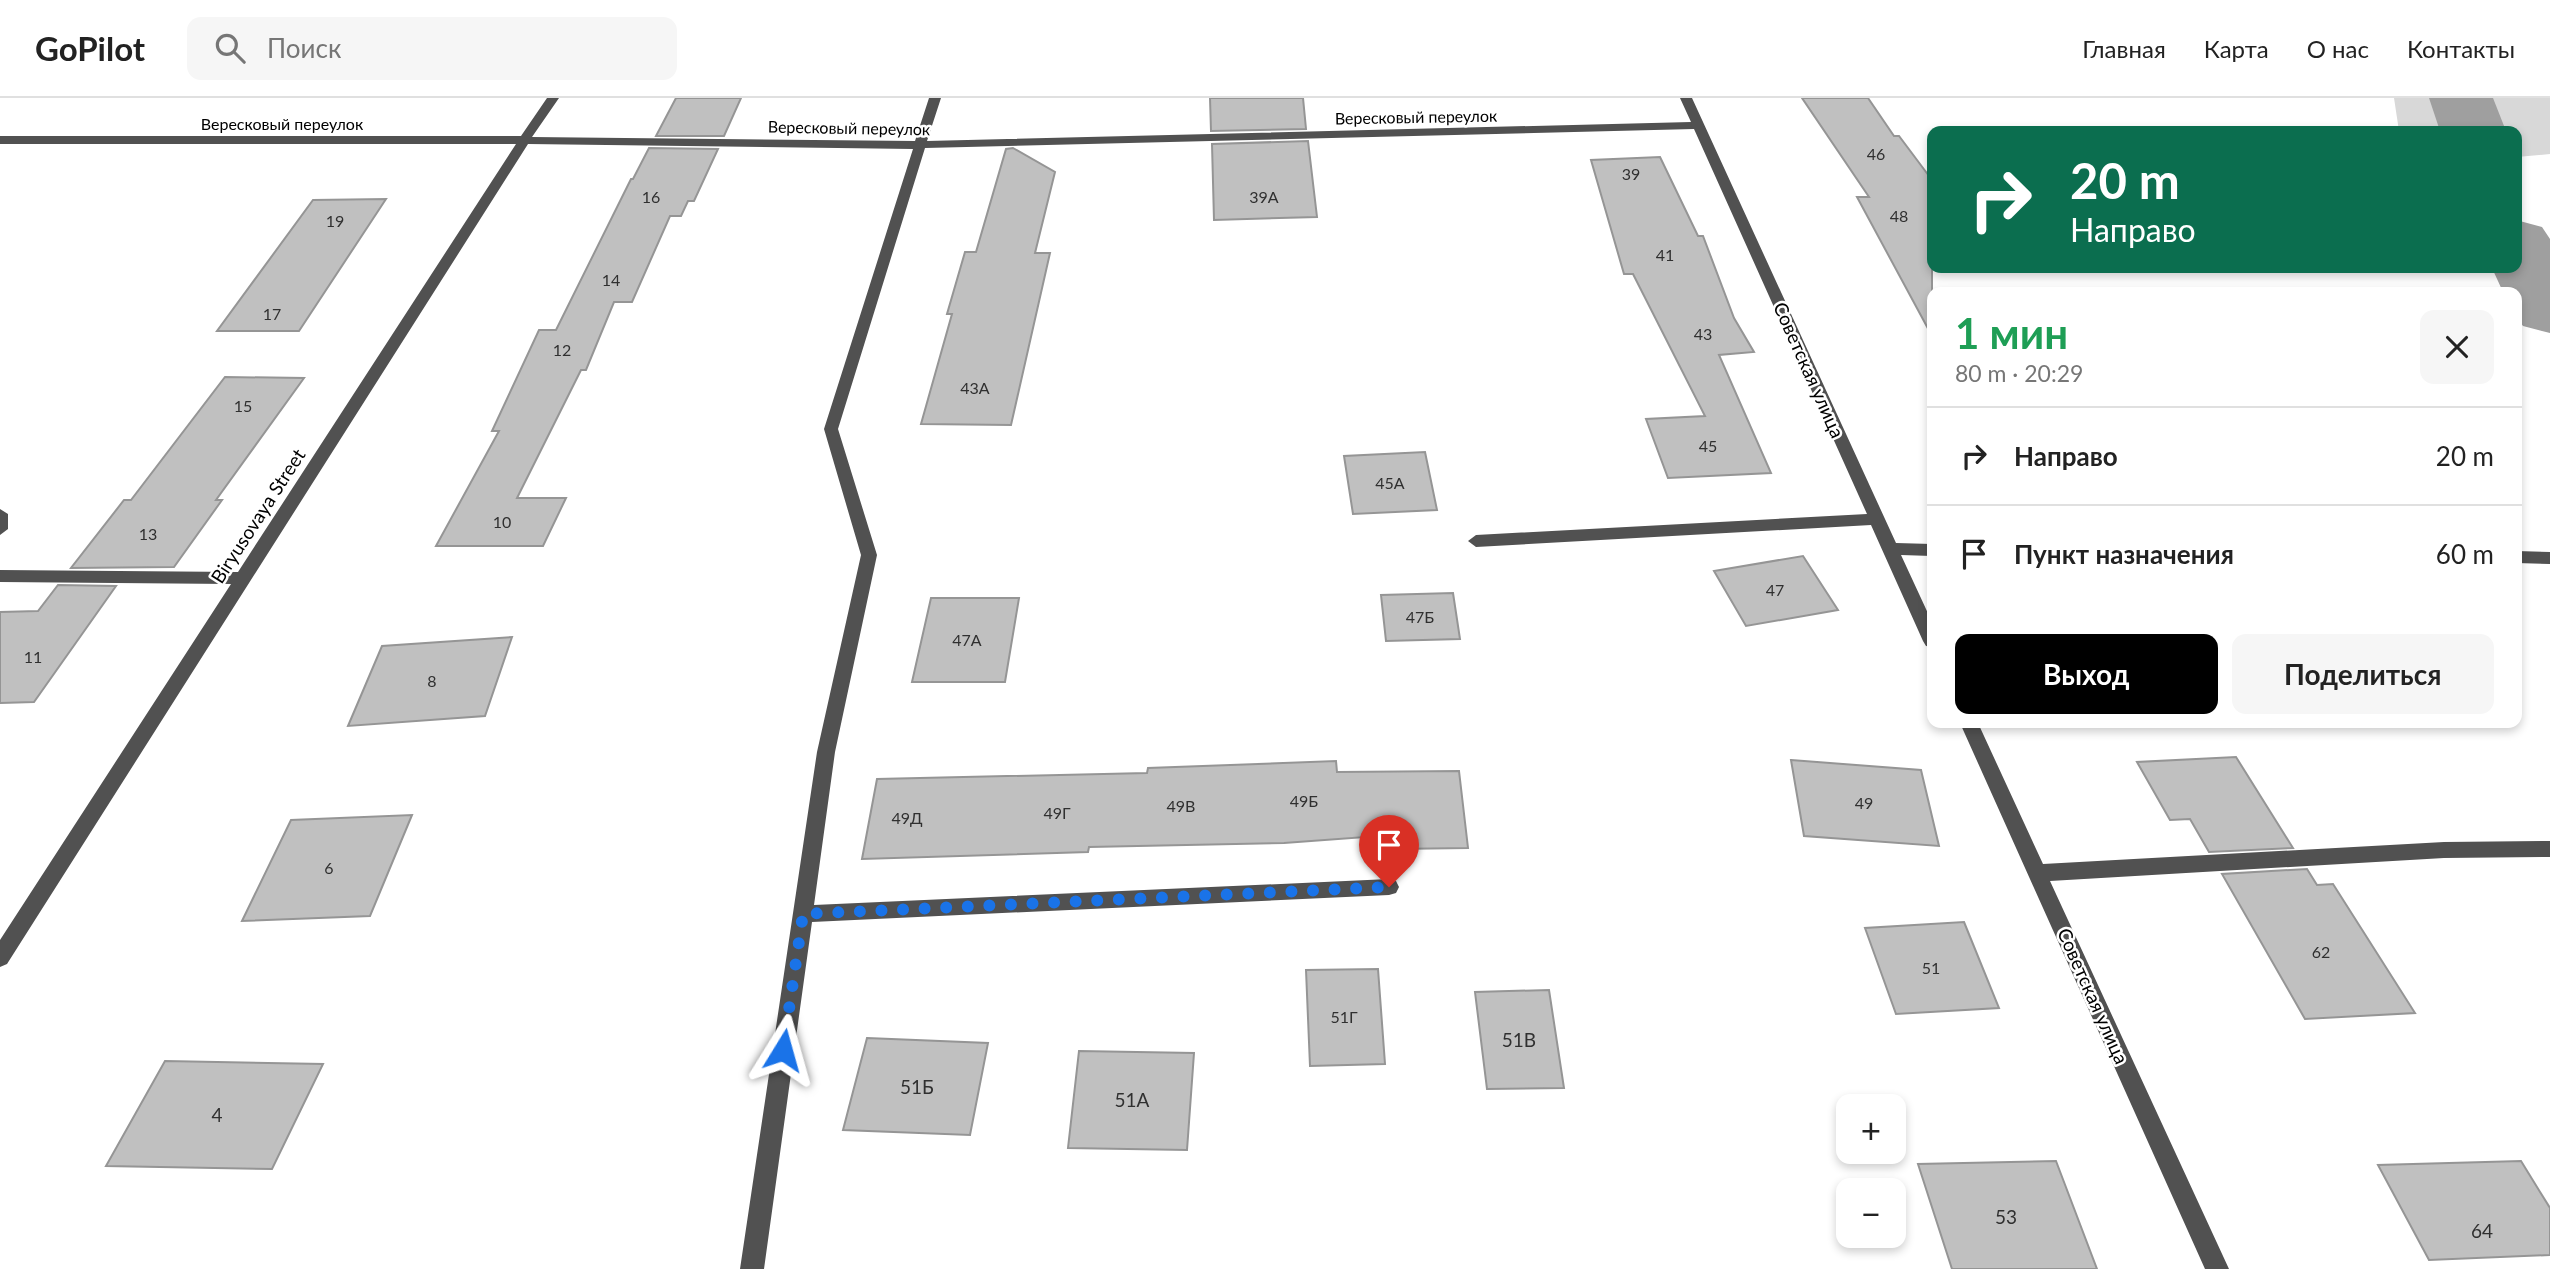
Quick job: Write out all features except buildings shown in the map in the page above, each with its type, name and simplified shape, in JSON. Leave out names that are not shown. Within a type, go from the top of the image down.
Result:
[{"type":"street","name":"Biryusovaya Street","points":[[0,958],[553,98]]},
{"type":"street","points":[[752,1269],[826,752],[869,555],[831,429],[918,145],[935,98]]},
{"type":"street","name":"Советская улица","points":[[1685,98],[1927,631]]},
{"type":"street","name":"Вересковый переулок","points":[[0,140],[524,140],[918,145],[1698,125]]},
{"type":"street","points":[[0,513],[0,529]]},
{"type":"street","points":[[1476,541],[1876,519]]},
{"type":"street","points":[[1890,549],[1927,550]]},
{"type":"street","points":[[2522,557],[2550,558]]},
{"type":"street","points":[[0,576],[243,578]]},
{"type":"street","name":"Советская улица","points":[[1971,728],[2217,1269]]},
{"type":"street","points":[[2037,873],[2444,850],[2550,849]]},
{"type":"street","points":[[803,914],[1389,887]]},
{"type":"shaded area","points":[[2394,98],[2550,98],[2550,154],[2522,157],[2522,126],[2398,126]]},
{"type":"waterway","points":[[2461,98],[2471,126]]},
{"type":"waterway","points":[[2522,254],[2550,310]]},
{"type":"route","points":[[783,1050],[803,914],[1389,887]]}]
